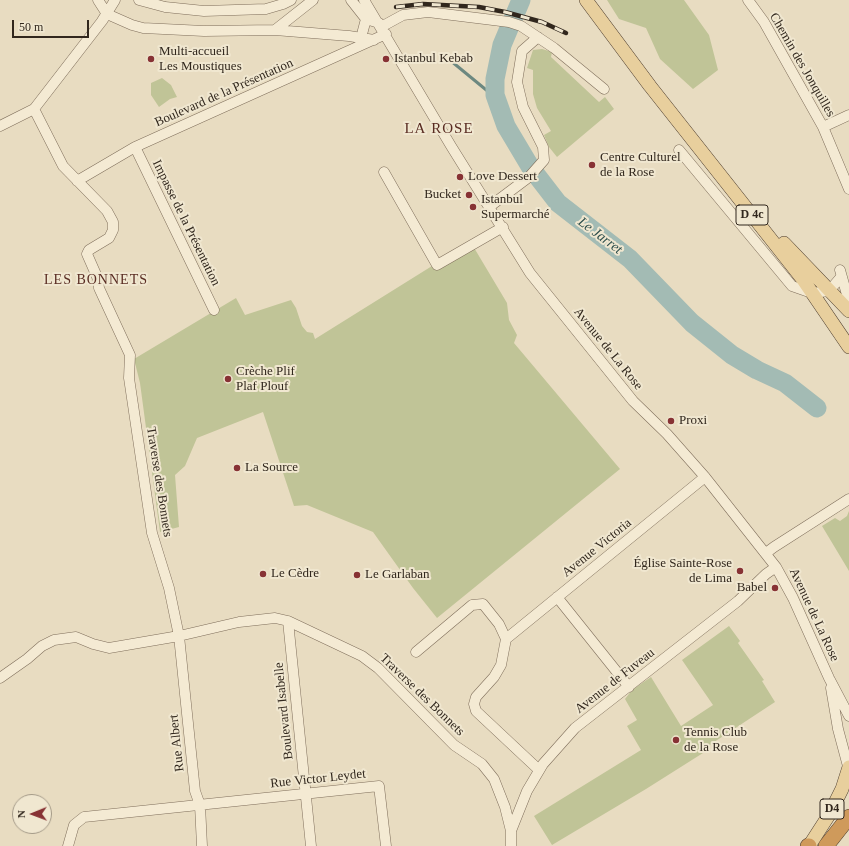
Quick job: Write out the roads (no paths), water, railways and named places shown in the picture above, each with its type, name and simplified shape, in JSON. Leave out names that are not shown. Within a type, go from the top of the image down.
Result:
[{"type":"highway","points":[[827,846],[849,817]]},
{"type":"main road","name":"D 4c","points":[[586,0],[650,86],[812,293],[849,347]]},
{"type":"main road","name":"D 4c","points":[[650,86],[792,252],[849,311]]},
{"type":"main road","name":"D4","points":[[808,846],[829,815],[842,789],[849,768]]},
{"type":"street","points":[[98,0],[107,14],[124,22],[143,28],[204,31],[275,30],[374,40]]},
{"type":"street","points":[[0,126],[34,109],[107,14],[115,0]]},
{"type":"street","points":[[139,0],[165,7],[204,11],[266,9],[284,1]]},
{"type":"street","points":[[275,30],[313,0]]},
{"type":"street","points":[[351,0],[366,18],[382,28]]},
{"type":"street","name":"Avenue de La Rose","points":[[364,0],[502,227],[535,278],[633,401],[667,434],[705,477],[776,567],[793,598],[829,678],[849,716]]},
{"type":"street","name":"Chemin des Jonquilles","points":[[748,0],[764,22],[823,127],[849,189]]},
{"type":"street","name":"Boulevard de la Présentation","points":[[77,181],[135,147],[374,40],[382,28],[403,15],[428,12],[509,22],[521,26],[554,48],[604,89]]},
{"type":"street","points":[[361,38],[366,18]]},
{"type":"street","points":[[490,207],[529,177],[541,163],[543,147],[523,107],[517,82],[522,51],[538,38]]},
{"type":"street","name":"Traverse des Bonnets","points":[[34,109],[62,166],[108,211],[113,222],[113,230],[109,238],[89,250],[87,254],[98,279],[99,288],[130,355],[129,378],[152,532],[168,588],[179,636],[238,622],[275,618],[288,621],[362,656],[378,668],[454,745],[482,764],[494,779],[505,807],[511,831]]},
{"type":"street","points":[[823,127],[849,115]]},
{"type":"street","name":"Impasse de la Présentation","points":[[135,147],[214,310]]},
{"type":"street","points":[[679,150],[792,286],[812,293],[829,291],[841,273],[849,302]]},
{"type":"street","points":[[384,172],[437,266],[502,227]]},
{"type":"street","name":"Avenue Victoria","points":[[506,639],[705,477]]},
{"type":"street","points":[[766,553],[774,546],[849,499]]},
{"type":"street","name":"Avenue de Fuveau","points":[[511,846],[511,831],[527,791],[539,770],[575,728],[738,601],[766,574],[776,567]]},
{"type":"street","points":[[557,597],[629,687]]},
{"type":"street","points":[[416,652],[472,605],[484,604],[499,624],[506,639],[500,665],[494,677],[476,697],[474,704],[476,711],[539,770]]},
{"type":"street","name":"Boulevard Isabelle","points":[[288,621],[311,846]]},
{"type":"street","points":[[0,678],[27,659],[42,646],[54,640],[76,637],[93,644],[109,648],[179,636]]},
{"type":"street","name":"Rue Albert","points":[[179,636],[195,791],[200,805],[202,846]]},
{"type":"street","name":"Avenue de La Rose","points":[[829,678],[838,730],[849,768]]},
{"type":"street","name":"Rue Victor Leydet","points":[[68,846],[74,825],[84,817],[379,786],[386,846]]},
{"type":"waterway","name":"Le Jarret","points":[[521,0],[502,45],[495,79],[495,95],[506,126],[531,168],[558,203],[630,259],[692,323],[732,355],[757,370],[785,383],[817,408]]},
{"type":"waterway","points":[[451,61],[496,98]]},
{"type":"railway","points":[[396,7],[423,4],[479,7],[542,22],[566,33]]},
{"type":"place","name":"Multi-accueil Les Moustiques","points":[[151,59]]},
{"type":"place","name":"Istanbul Kebab","points":[[386,59]]},
{"type":"place","name":"Centre Culturel de la Rose","points":[[592,165]]},
{"type":"place","name":"Love Dessert","points":[[460,177]]},
{"type":"place","name":"Bucket","points":[[469,195]]},
{"type":"place","name":"Istanbul Supermarché","points":[[473,207]]},
{"type":"place","name":"Crèche Plif Plaf Plouf","points":[[228,379]]},
{"type":"place","name":"Proxi","points":[[671,421]]},
{"type":"place","name":"La Source","points":[[237,468]]},
{"type":"place","name":"Église Sainte-Rose de Lima","points":[[740,571]]},
{"type":"place","name":"Le Cèdre","points":[[263,574]]},
{"type":"place","name":"Le Garlaban","points":[[357,575]]},
{"type":"place","name":"Babel","points":[[775,588]]},
{"type":"place","name":"Tennis Club de la Rose","points":[[676,740]]},
{"type":"district","name":"LA ROSE","points":[[439,129]]},
{"type":"district","name":"LES BONNETS","points":[[96,280]]}]
